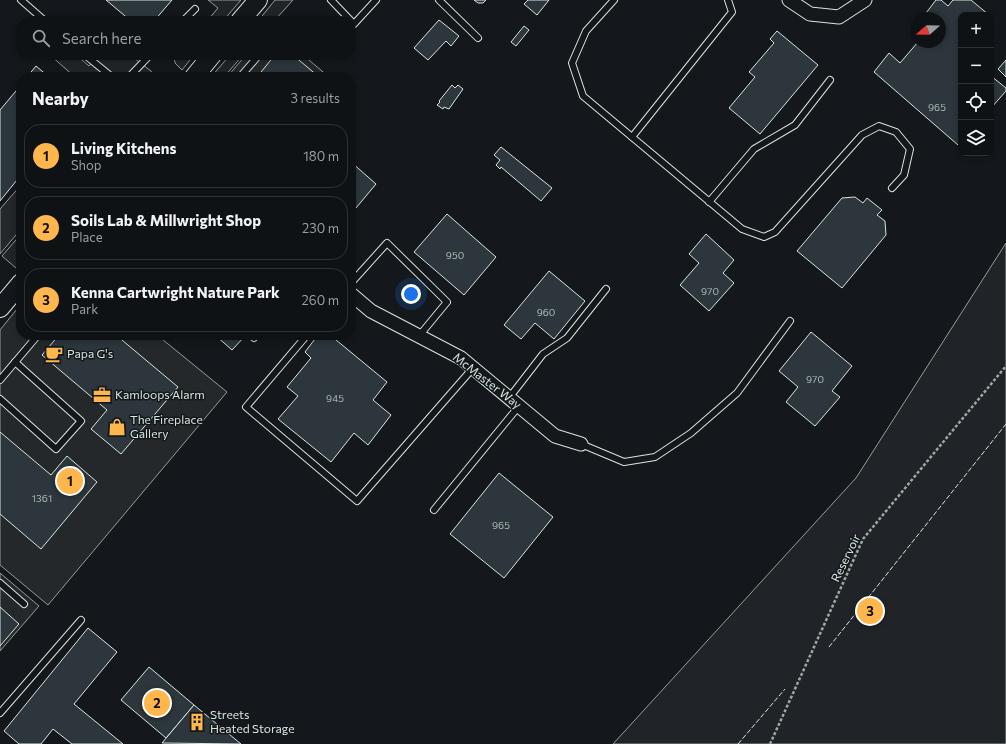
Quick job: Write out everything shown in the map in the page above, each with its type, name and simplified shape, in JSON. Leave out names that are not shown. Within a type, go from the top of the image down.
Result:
[{"type":"street","points":[[244,16],[258,0]]},
{"type":"street","points":[[789,0],[810,14],[839,17],[865,0]]},
{"type":"street","points":[[198,72],[208,60]]},
{"type":"street","points":[[0,308],[16,289]]},
{"type":"street","name":"McMaster Way","points":[[356,298],[371,311],[461,358],[555,436],[581,444]]},
{"type":"lane","points":[[21,0],[39,16]]},
{"type":"lane","points":[[331,0],[346,16]]},
{"type":"lane","points":[[356,22],[376,0]]},
{"type":"lane","points":[[439,0],[478,38]]},
{"type":"lane","points":[[614,0],[586,31],[572,63],[583,96],[742,229],[764,237],[775,232],[862,135],[879,126],[896,132],[910,149],[904,175],[892,188]]},
{"type":"lane","points":[[632,137],[732,12],[728,0]]},
{"type":"lane","points":[[188,16],[195,9]]},
{"type":"lane","points":[[91,60],[106,72]]},
{"type":"lane","points":[[134,72],[145,60]]},
{"type":"lane","points":[[244,72],[255,60]]},
{"type":"lane","points":[[709,202],[754,149],[795,125],[830,80]]},
{"type":"lane","points":[[356,278],[387,244],[447,302],[419,336]]},
{"type":"lane","points":[[509,398],[543,354],[567,338],[606,289]]},
{"type":"lane","points":[[581,444],[624,462],[654,457],[690,433],[737,393],[790,321]]},
{"type":"lane","points":[[1,378],[34,340]]},
{"type":"lane","points":[[303,340],[246,407],[357,501],[473,368]]},
{"type":"lane","points":[[0,399],[56,449],[81,421],[15,362]]},
{"type":"lane","points":[[434,510],[519,406]]},
{"type":"lane","points":[[0,583],[24,604]]},
{"type":"lane","points":[[0,713],[81,620]]},
{"type":"path","name":"Reservoir","points":[[770,744],[863,539],[1006,366]]},
{"type":"shaded area","points":[[208,0],[241,0],[227,16],[211,16],[218,8]]},
{"type":"shaded area","points":[[275,0],[293,0],[279,16],[262,16]]},
{"type":"shaded area","points":[[56,60],[82,60],[89,66],[94,60],[137,60],[152,72],[69,72]]},
{"type":"shaded area","points":[[175,60],[190,60],[182,70],[175,63]]},
{"type":"shaded area","points":[[226,60],[239,60],[228,72],[215,72]]},
{"type":"shaded area","points":[[242,60],[309,60],[323,72],[231,72]]},
{"type":"shaded area","points":[[16,191],[16,235],[0,254],[0,209]]},
{"type":"shaded area","points":[[16,240],[16,268],[2,256]]},
{"type":"shaded area","points":[[1006,243],[1006,744],[613,744],[856,478]]},
{"type":"shaded area","points":[[16,310],[16,340],[163,340],[227,392],[48,605],[0,565],[0,330]]},
{"type":"shaded area","points":[[0,573],[39,606],[0,651]]},
{"type":"building","points":[[106,0],[172,0],[158,16],[125,16]]},
{"type":"building","points":[[474,0],[486,0],[483,3],[478,3]]},
{"type":"building","points":[[528,0],[549,0],[537,15],[524,4]]},
{"type":"building","points":[[936,0],[941,0],[948,6],[953,0],[971,0],[985,12],[958,12],[958,145],[874,72],[889,53],[900,63],[913,48],[946,48],[946,12],[927,12]]},
{"type":"building","points":[[439,20],[459,36],[451,46],[446,41],[428,60],[414,48]]},
{"type":"building","points":[[524,26],[529,30],[516,46],[511,42]]},
{"type":"building","points":[[777,31],[818,65],[760,134],[729,108],[755,77],[749,72],[774,43],[770,39]]},
{"type":"building","points":[[271,60],[299,60],[313,72],[261,72]]},
{"type":"building","points":[[1006,60],[1006,77],[998,69]]},
{"type":"building","points":[[36,66],[43,72],[31,72]]},
{"type":"building","points":[[994,78],[1006,88],[1006,91],[994,105]]},
{"type":"building","points":[[452,85],[455,88],[458,85],[463,89],[449,109],[444,107],[443,109],[437,105]]},
{"type":"building","points":[[16,91],[16,181],[0,201],[0,110]]},
{"type":"building","points":[[501,147],[552,188],[541,201],[501,167],[500,169],[496,165],[500,160],[494,155]]},
{"type":"building","points":[[356,166],[376,184],[356,208]]},
{"type":"building","points":[[855,197],[863,203],[867,198],[882,210],[877,215],[885,221],[886,235],[842,288],[797,251],[842,198]]},
{"type":"building","points":[[447,214],[496,257],[464,295],[414,252]]},
{"type":"building","points":[[706,234],[734,260],[723,273],[734,283],[709,311],[680,285],[699,263],[689,254]]},
{"type":"building","points":[[549,271],[585,301],[554,339],[535,323],[521,339],[504,325]]},
{"type":"building","points":[[811,332],[852,366],[832,391],[840,397],[815,426],[786,402],[798,387],[779,371]]},
{"type":"building","points":[[55,340],[122,340],[178,387],[121,454],[91,429],[107,410],[42,355]]},
{"type":"building","points":[[221,340],[241,340],[232,350]]},
{"type":"building","points":[[314,340],[336,340],[387,382],[373,400],[391,415],[368,445],[354,433],[331,462],[278,419],[298,396],[287,387],[311,358],[305,352]]},
{"type":"building","points":[[0,432],[51,475],[67,456],[97,482],[41,549],[0,514]]},
{"type":"building","points":[[499,473],[553,517],[504,578],[450,534]]},
{"type":"building","points":[[0,607],[19,624],[0,646]]},
{"type":"building","points":[[88,628],[117,652],[74,704],[123,744],[72,744],[53,729],[41,744],[19,744],[4,731]]},
{"type":"building","points":[[149,667],[194,705],[166,738],[121,700]]},
{"type":"building","name":"Streets Heated Storage","points":[[194,705],[241,744],[162,743]]},
{"type":"fence","points":[[829,647],[1006,424]]},
{"type":"fence","points":[[738,744],[785,689]]},
{"type":"place","name":"Papa G's","points":[[54,354]]},
{"type":"place","name":"Kamloops Alarm","points":[[102,395]]},
{"type":"place","name":"The Fireplace Gallery","points":[[117,427]]},
{"type":"place","name":"Living Kitchens","points":[[70,481]]},
{"type":"place","name":"Kenna Cartwright Nature Park","points":[[870,611]]},
{"type":"place","name":"Soils Lab & Millwright Shop","points":[[157,703]]},
{"type":"place","name":"Streets Heated Storage","points":[[197,722]]}]
